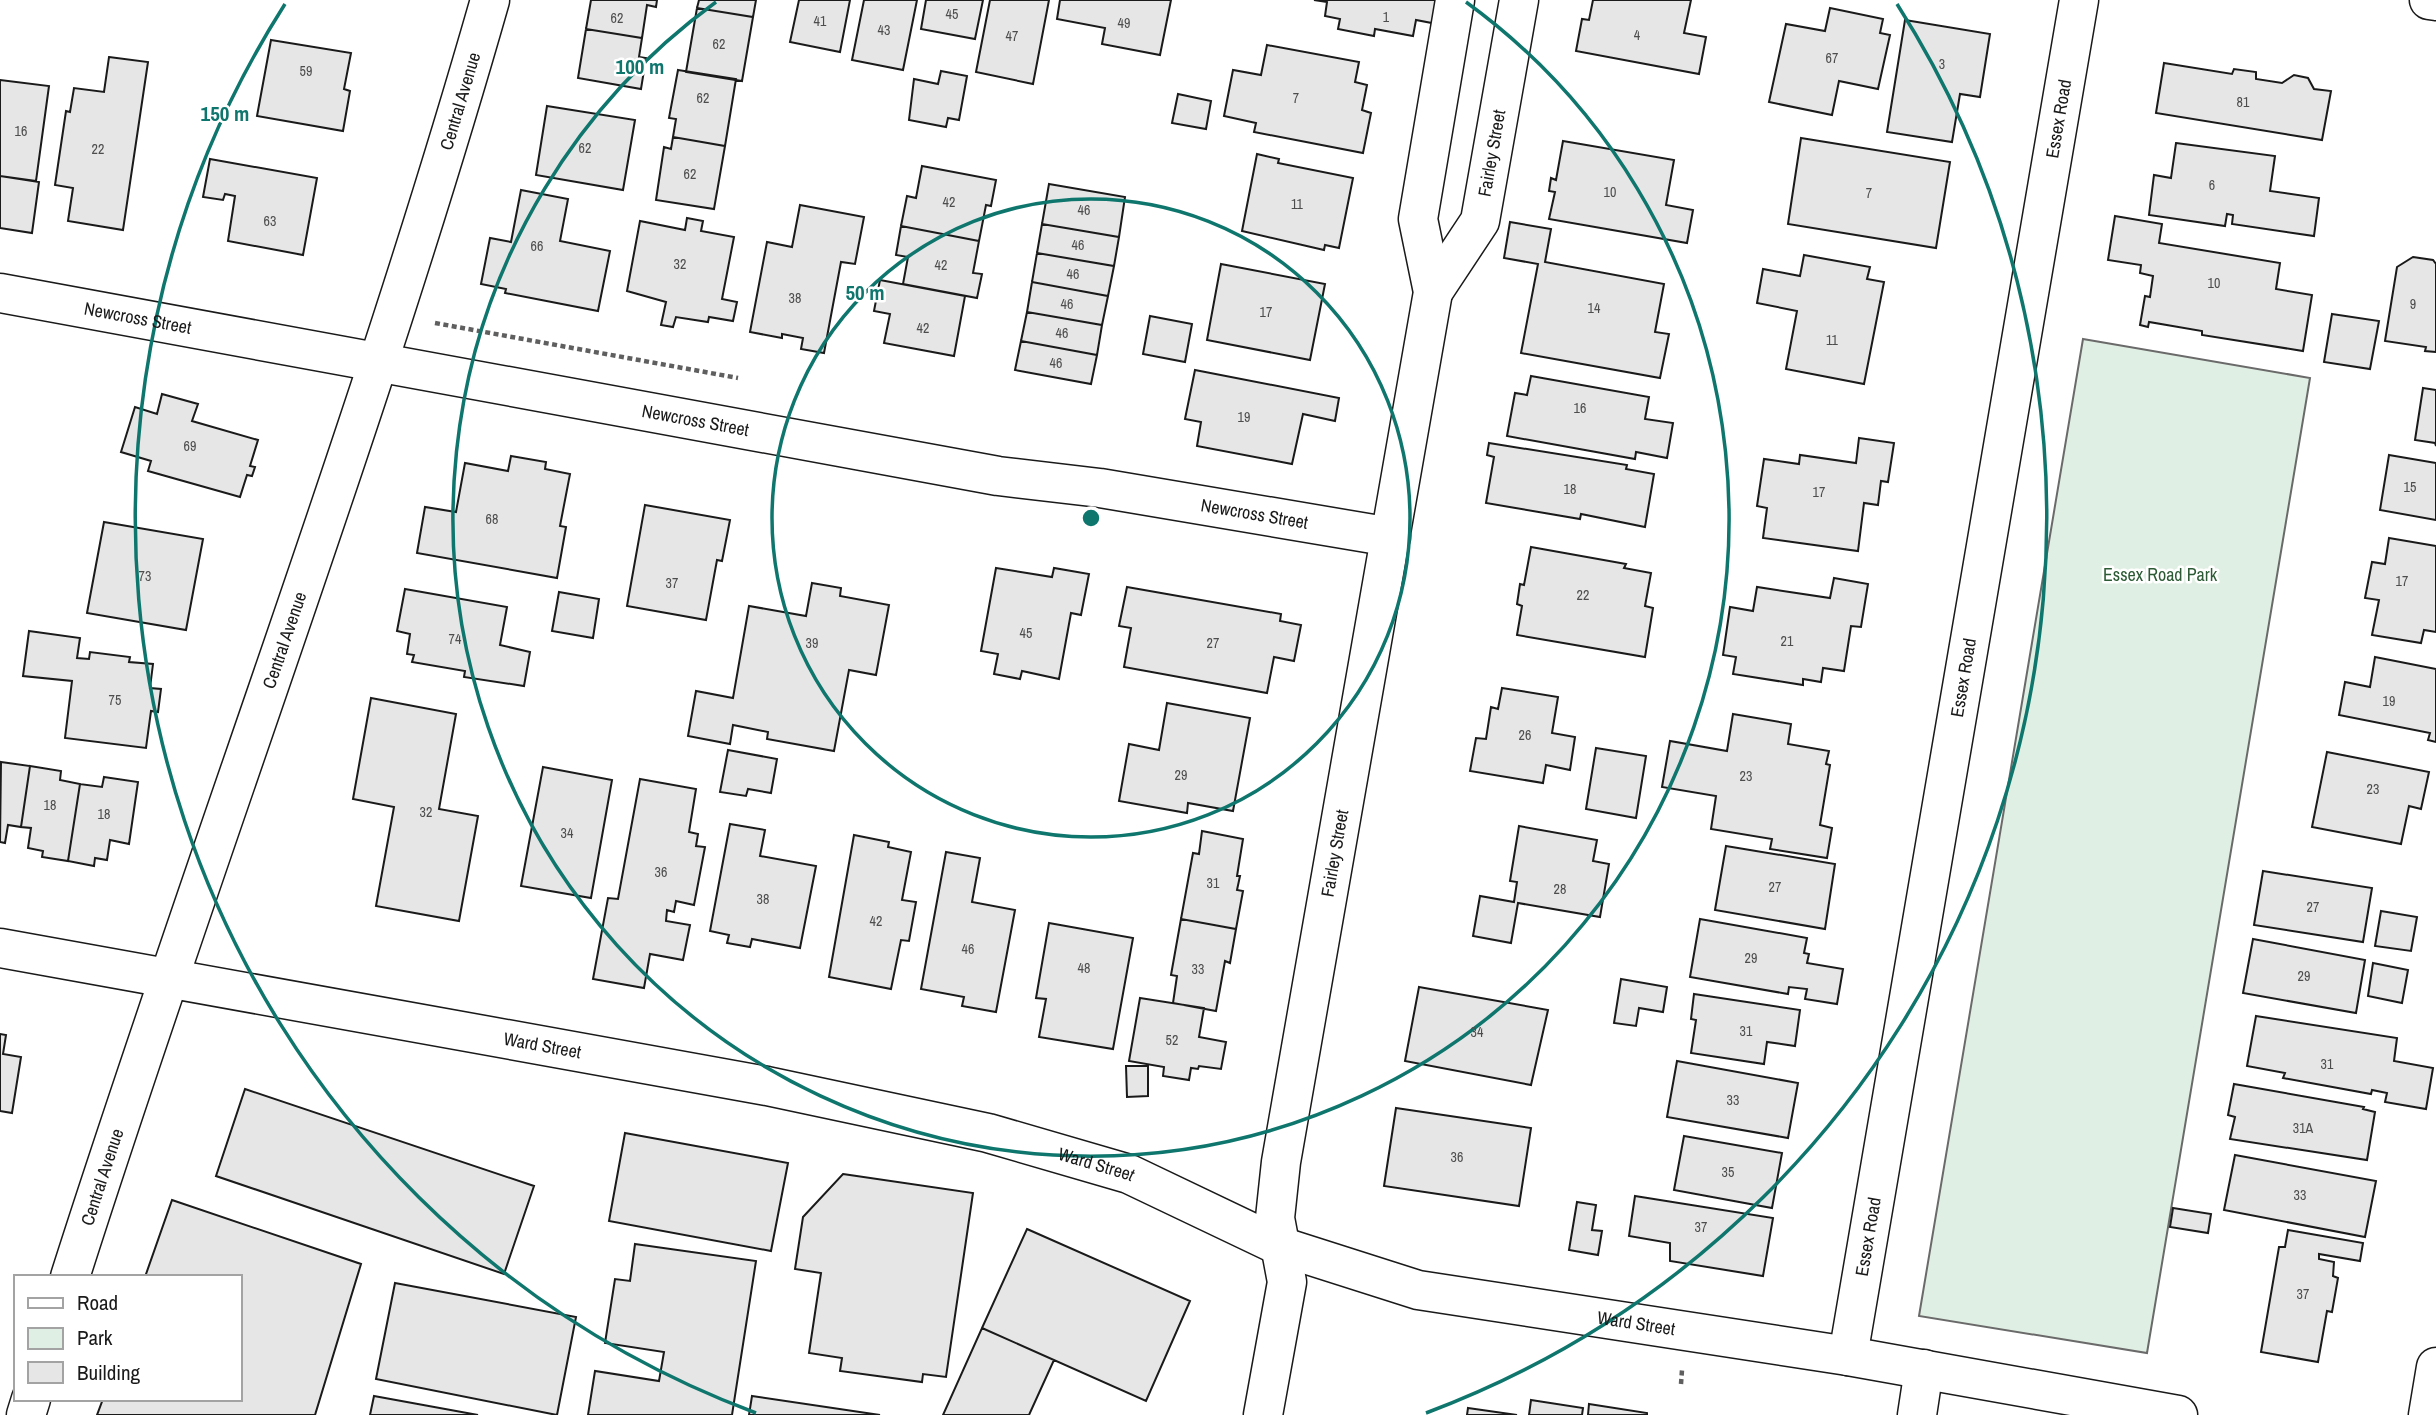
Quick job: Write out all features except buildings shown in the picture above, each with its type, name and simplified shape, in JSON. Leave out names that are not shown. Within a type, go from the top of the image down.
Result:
[{"type":"street","name":"Central Avenue","points":[[71,1275],[168,977],[380,363],[490,0]]},
{"type":"street","name":"Fairley Street","points":[[1263,1415],[1287,1282],[1275,1218],[1281,1162],[1433,292],[1418,219],[1455,0]]},
{"type":"street","name":"Fairley Street","points":[[1433,292],[1480,221],[1519,0]]},
{"type":"street","name":"Essex Road","points":[[1848,1356],[2080,0]]},
{"type":"street","points":[[2429,0],[2436,1]]},
{"type":"street","name":"Newcross Street","points":[[0,293],[998,476],[1100,488],[1391,537]]},
{"type":"street","name":"Ward Street","points":[[0,948],[767,1086],[988,1133],[1129,1174],[1280,1246],[1418,1290],[1848,1356],[2178,1415]]},
{"type":"street","points":[[2428,1415],[2436,1367]]},
{"type":"street","points":[[1917,1415],[1924,1369]]},
{"type":"path","points":[[434,323],[738,377]]},
{"type":"green space","name":"Essex Road Park","points":[[2083,339],[2310,378],[2147,1353],[1919,1316]]}]
